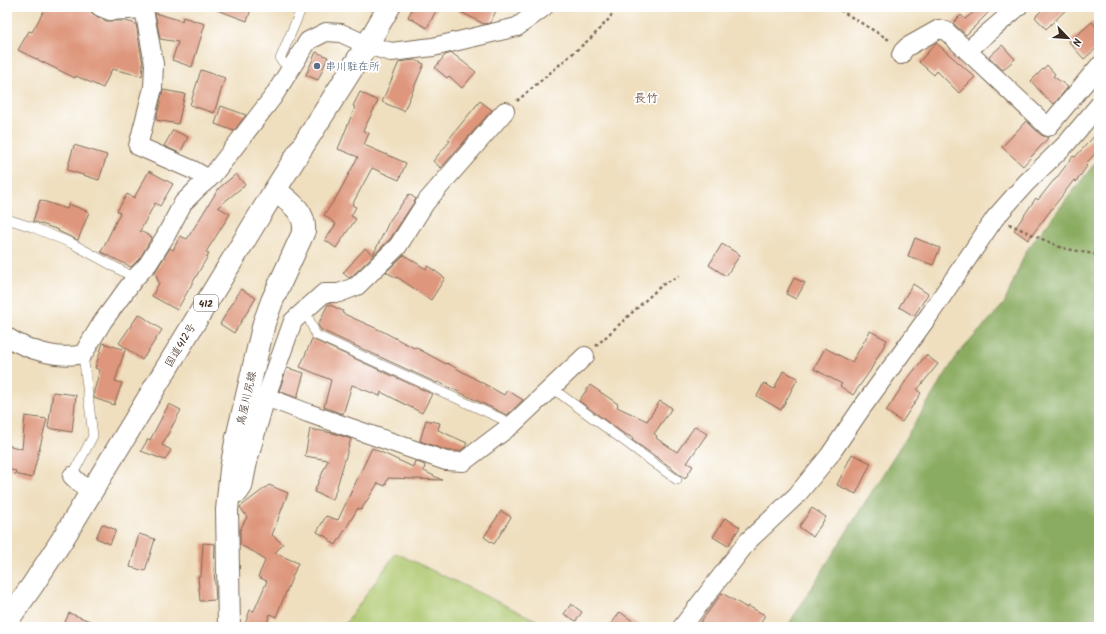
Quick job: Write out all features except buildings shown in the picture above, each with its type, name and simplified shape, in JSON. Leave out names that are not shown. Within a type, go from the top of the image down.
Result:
[{"type":"main road","name":"国道412号","points":[[7,620],[32,586],[62,540],[275,190],[367,45],[389,7]]},
{"type":"main road","name":"鳥屋川尻線","points":[[230,627],[227,526],[228,495],[236,442],[264,323],[272,301],[304,231],[304,224],[300,213],[275,190]]},
{"type":"street","points":[[100,7],[110,11],[144,8],[154,64],[153,88],[138,146],[209,179]]},
{"type":"street","points":[[7,337],[13,341],[37,350],[56,355],[67,357],[82,354],[135,278],[148,264],[165,237],[183,203],[212,176],[273,98],[308,41],[326,32],[341,33],[367,45],[391,52],[433,47],[517,27],[544,7]]},
{"type":"street","points":[[967,51],[1018,7]]},
{"type":"street","points":[[902,53],[907,47],[939,29],[946,31],[1048,127],[1099,66]]},
{"type":"street","points":[[682,627],[748,541],[797,494],[829,456],[930,314],[995,218],[1026,183],[1067,143],[1099,106]]},
{"type":"street","points":[[228,495],[239,493],[243,487],[249,457],[266,397],[293,321],[324,293],[339,293],[357,286],[398,246],[426,202],[505,111]]},
{"type":"street","points":[[266,397],[446,461],[463,462],[513,424],[585,356]]},
{"type":"street","points":[[72,476],[90,493]]},
{"type":"lane","points":[[290,69],[280,58],[302,7]]},
{"type":"lane","points":[[7,219],[32,227],[73,244],[135,278]]},
{"type":"lane","points":[[305,310],[316,335],[513,424]]},
{"type":"lane","points":[[72,476],[93,436],[82,354]]},
{"type":"lane","points":[[552,388],[677,480]]},
{"type":"path","points":[[505,111],[592,37],[610,18],[616,7]]},
{"type":"path","points":[[835,7],[885,36],[902,53]]},
{"type":"path","points":[[995,218],[1062,248],[1099,255]]},
{"type":"path","points":[[585,356],[662,285],[679,276]]},
{"type":"green space","points":[[1099,158],[1099,627],[787,627],[958,354],[1004,304],[1026,251]]},
{"type":"green space","points":[[396,553],[540,622],[541,627],[343,627]]},
{"type":"place","name":"串川駐在所","points":[[317,66]]},
{"type":"district","name":"長竹","points":[[646,98]]}]
